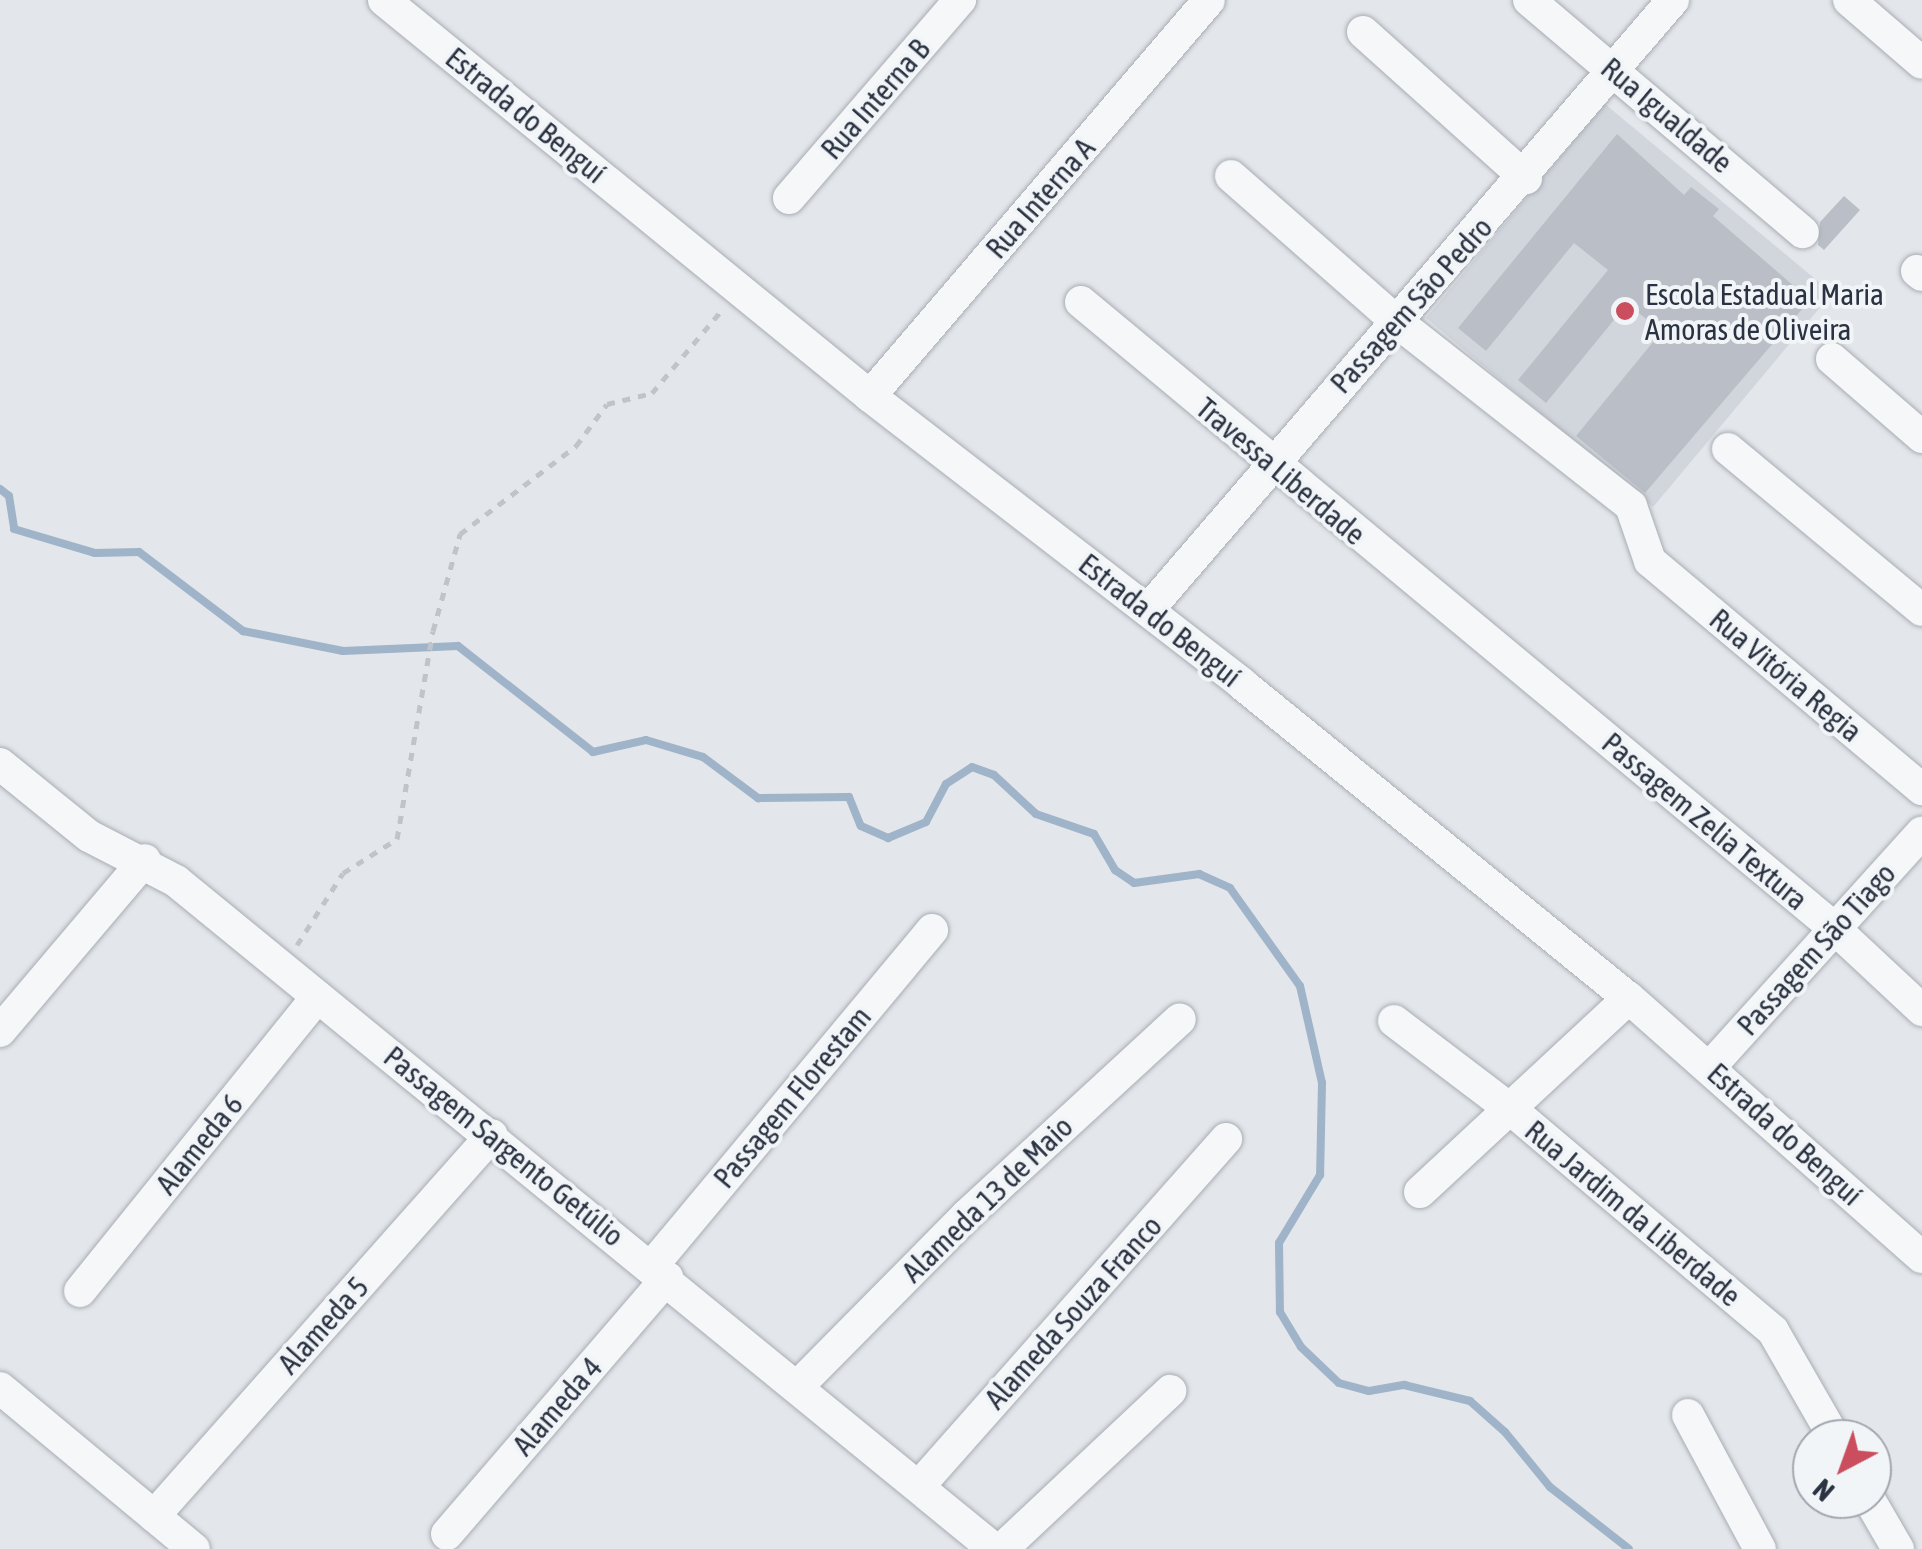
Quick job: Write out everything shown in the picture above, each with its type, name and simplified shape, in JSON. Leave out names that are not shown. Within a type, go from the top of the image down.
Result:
[{"type":"street","name":"Estrada do Benguí","points":[[384,0],[870,396],[1148,610],[1629,998],[1922,1257]]},
{"type":"street","name":"Rua Interna B","points":[[789,198],[960,0]]},
{"type":"street","name":"Rua Interna A","points":[[870,396],[1209,0]]},
{"type":"street","name":"Rua Igualdade","points":[[1529,0],[1803,232]]},
{"type":"street","name":"Passagem São Pedro","points":[[1148,610],[1270,464],[1526,178],[1672,0]]},
{"type":"street","points":[[1850,0],[1922,64]]},
{"type":"street","points":[[1363,32],[1526,178]]},
{"type":"street","points":[[1231,176],[1396,321]]},
{"type":"street","name":"Travessa Liberdade","points":[[1081,302],[1270,464],[1484,637]]},
{"type":"street","name":"Rua Vitória Regia","points":[[1396,321],[1631,506],[1650,561],[1922,789]]},
{"type":"street","points":[[1832,359],[1922,437]]},
{"type":"street","points":[[1728,449],[1922,610]]},
{"type":"street","name":"Passagem Zelia Textura","points":[[1484,637],[1833,927],[1922,1010]]},
{"type":"street","name":"Passagem Sargento Getúlio","points":[[0,764],[90,836],[144,860],[282,968],[920,1484],[994,1549]]},
{"type":"street","name":"Passagem São Tiago","points":[[1710,1067],[1922,832]]},
{"type":"street","points":[[4,1019],[144,860]]},
{"type":"street","name":"Passagem Florestam","points":[[660,1272],[932,930]]},
{"type":"street","name":"Alameda 6","points":[[80,1291],[317,996]]},
{"type":"street","points":[[1420,1192],[1514,1112],[1629,998]]},
{"type":"street","name":"Alameda 13 de Maio","points":[[798,1385],[967,1214],[1180,1019]]},
{"type":"street","name":"Rua Jardim da Liberdade","points":[[1394,1021],[1514,1112],[1773,1331],[1824,1419]]},
{"type":"street","name":"Alameda 5","points":[[154,1516],[492,1135]]},
{"type":"street","name":"Alameda Souza Franco","points":[[920,1484],[1226,1139]]},
{"type":"street","name":"Alameda 4","points":[[446,1534],[660,1272]]},
{"type":"street","points":[[0,1388],[194,1549]]},
{"type":"street","points":[[1002,1549],[1170,1391]]},
{"type":"street","points":[[1688,1416],[1760,1549]]},
{"type":"street","points":[[1881,1519],[1898,1549]]},
{"type":"path","points":[[282,968],[343,873],[397,839],[434,631],[460,534],[576,446],[606,404],[652,393],[740,288]]},
{"type":"shaded area","name":"Escola Estadual Maria Amoras de Oliveira","points":[[1605,104],[1832,293],[1653,507],[1426,318]]},
{"type":"building","name":"Escola Estadual Maria Amoras de Oliveira","points":[[1617,134],[1684,195],[1691,187],[1719,209],[1713,216],[1810,300],[1645,493],[1576,436],[1662,331],[1627,304],[1546,403],[1518,380],[1608,270],[1574,243],[1486,351],[1458,328]]},
{"type":"building","points":[[1844,196],[1860,210],[1824,250],[1818,245],[1820,222]]},
{"type":"waterway","points":[[0,489],[9,496],[14,529],[95,553],[139,552],[243,631],[343,651],[458,646],[593,752],[646,740],[703,757],[758,798],[849,797],[861,826],[888,838],[926,822],[946,784],[972,767],[994,775],[1036,814],[1094,834],[1115,870],[1134,883],[1199,874],[1230,888],[1300,986],[1322,1083],[1320,1175],[1279,1243],[1280,1312],[1301,1347],[1339,1383],[1369,1391],[1404,1385],[1470,1401],[1505,1432],[1550,1487],[1629,1549]]},
{"type":"place","name":"Escola Estadual Maria Amoras de Oliveira","points":[[1625,311]]}]
